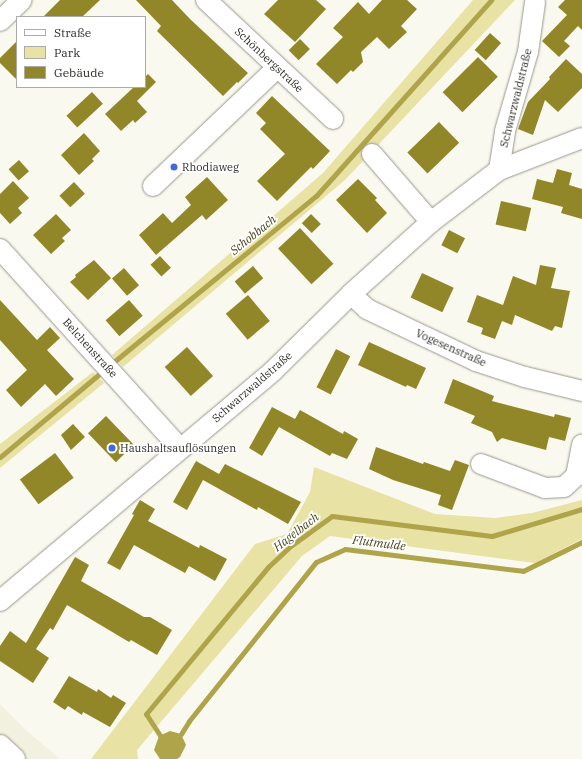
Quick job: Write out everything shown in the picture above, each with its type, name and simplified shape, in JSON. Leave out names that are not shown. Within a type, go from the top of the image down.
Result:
[{"type":"street","points":[[0,21],[22,0]]},
{"type":"street","name":"Schönbergstraße","points":[[206,0],[333,119]]},
{"type":"street","name":"Schwarzwaldstraße","points":[[499,170],[505,131],[528,52],[535,2]]},
{"type":"street","points":[[153,186],[278,68]]},
{"type":"street","name":"Schwarzwaldstraße","points":[[0,601],[273,371],[352,294],[431,222],[499,170],[582,138]]},
{"type":"street","points":[[372,154],[431,222]]},
{"type":"street","name":"Belchenstraße","points":[[0,249],[180,448]]},
{"type":"street","name":"Vogesenstraße","points":[[352,294],[367,309],[476,361],[525,377],[582,391]]},
{"type":"street","points":[[481,464],[545,488],[564,487],[576,476],[582,445]]},
{"type":"street","points":[[0,746],[14,759]]},
{"type":"shaded area","points":[[0,704],[27,731],[60,759],[0,759]]},
{"type":"shaded area","points":[[170,731],[181,734],[186,745],[180,757],[177,759],[160,759],[154,750],[159,736]]},
{"type":"green space","points":[[473,0],[515,0],[345,180],[123,367],[112,355],[323,173]]},
{"type":"green space","points":[[93,372],[104,383],[0,468],[0,444]]},
{"type":"green space","points":[[314,467],[435,514],[495,518],[532,513],[582,500],[582,539],[535,563],[330,536],[302,556],[137,750],[138,759],[91,759],[255,544],[287,534],[310,492]]},
{"type":"building","points":[[60,0],[100,0],[83,16],[44,16]]},
{"type":"building","points":[[136,0],[172,0],[190,19],[248,73],[223,96],[157,31],[161,26]]},
{"type":"building","points":[[278,0],[316,0],[326,9],[295,42],[264,14]]},
{"type":"building","points":[[382,0],[407,0],[417,9],[401,26],[407,32],[389,49],[377,37],[361,52],[363,62],[353,72],[351,70],[337,84],[316,64],[343,37],[333,28],[358,2],[369,14]]},
{"type":"building","points":[[565,0],[582,0],[582,30],[578,26],[564,41],[570,46],[559,57],[542,41],[567,15],[558,7]]},
{"type":"building","points":[[490,33],[501,43],[486,60],[475,50]]},
{"type":"building","points":[[300,39],[310,49],[299,60],[289,50]]},
{"type":"building","points":[[16,42],[16,79],[0,63],[0,58]]},
{"type":"building","points":[[478,57],[498,77],[462,112],[443,92]]},
{"type":"building","points":[[566,59],[582,74],[582,88],[558,112],[545,100],[533,135],[518,129],[528,102],[550,79],[549,77]]},
{"type":"building","points":[[148,74],[156,82],[137,101],[147,112],[135,123],[133,120],[121,131],[105,114],[133,88],[146,88],[146,76]]},
{"type":"building","points":[[92,92],[103,104],[77,128],[66,116]]},
{"type":"building","points":[[272,96],[330,151],[313,169],[311,167],[277,201],[257,181],[285,154],[260,129],[266,123],[256,113]]},
{"type":"building","points":[[439,122],[459,143],[427,173],[407,153]]},
{"type":"building","points":[[84,133],[100,151],[92,159],[94,161],[79,175],[61,155]]},
{"type":"building","points":[[19,160],[29,171],[19,181],[9,169]]},
{"type":"building","points":[[557,169],[572,173],[569,185],[582,189],[582,219],[561,213],[563,207],[532,199],[537,179],[553,183]]},
{"type":"building","points":[[207,177],[228,200],[206,220],[202,215],[156,255],[139,235],[163,213],[172,223],[191,205],[185,197]]},
{"type":"building","points":[[358,179],[377,198],[375,200],[387,213],[367,233],[336,200]]},
{"type":"building","points":[[13,181],[29,198],[18,208],[22,213],[10,224],[0,213],[0,194]]},
{"type":"building","points":[[74,182],[85,194],[70,207],[59,196]]},
{"type":"building","points":[[501,201],[531,208],[526,231],[496,224]]},
{"type":"building","points":[[56,214],[71,230],[62,238],[65,241],[51,254],[33,235]]},
{"type":"building","points":[[311,214],[321,224],[312,233],[302,223]]},
{"type":"building","points":[[300,228],[333,264],[311,284],[278,248]]},
{"type":"building","points":[[449,230],[465,238],[457,253],[441,245]]},
{"type":"building","points":[[160,256],[171,268],[161,277],[150,265]]},
{"type":"building","points":[[94,260],[111,278],[88,300],[70,282],[76,277],[75,275]]},
{"type":"building","points":[[540,265],[556,268],[551,288],[570,291],[562,328],[555,326],[552,331],[515,315],[512,325],[502,321],[495,339],[481,334],[483,328],[467,322],[477,295],[503,305],[513,276],[536,285]]},
{"type":"building","points":[[253,266],[263,278],[245,294],[235,281]]},
{"type":"building","points":[[124,268],[139,285],[127,296],[112,278]]},
{"type":"building","points":[[422,273],[454,288],[442,312],[411,297]]},
{"type":"building","points":[[248,295],[270,321],[248,340],[226,314]]},
{"type":"building","points":[[0,300],[37,340],[50,327],[60,338],[47,350],[74,379],[56,396],[45,384],[21,407],[6,390],[27,370],[0,340]]},
{"type":"building","points":[[129,300],[143,316],[119,336],[106,320]]},
{"type":"building","points":[[369,342],[426,368],[416,389],[407,385],[406,387],[358,365]]},
{"type":"building","points":[[187,347],[213,376],[191,396],[165,367]]},
{"type":"building","points":[[336,349],[350,356],[331,395],[316,387]]},
{"type":"building","points":[[453,379],[494,396],[492,401],[554,417],[555,414],[571,418],[565,441],[549,437],[546,450],[502,438],[497,442],[492,432],[471,423],[475,416],[444,403]]},
{"type":"building","points":[[272,407],[295,419],[300,410],[343,434],[344,431],[358,439],[347,459],[332,453],[330,456],[279,427],[262,456],[249,448]]},
{"type":"building","points":[[106,416],[134,445],[116,462],[88,433]]},
{"type":"building","points":[[73,424],[85,437],[71,450],[61,435]]},
{"type":"building","points":[[376,447],[423,464],[424,462],[450,471],[455,460],[469,465],[452,510],[438,505],[441,495],[393,480],[369,469]]},
{"type":"building","points":[[55,453],[74,478],[39,504],[20,479]]},
{"type":"building","points":[[196,461],[219,474],[225,464],[301,502],[288,524],[258,507],[257,510],[203,480],[187,510],[173,502]]},
{"type":"building","points":[[140,500],[155,509],[148,521],[199,548],[200,545],[227,559],[215,581],[189,566],[185,573],[134,545],[120,570],[107,563],[134,515],[132,514]]},
{"type":"building","points":[[75,557],[89,565],[81,581],[144,617],[150,617],[172,630],[157,655],[131,640],[129,642],[67,605],[53,630],[50,628],[36,649],[49,658],[33,683],[0,661],[0,646],[10,631],[26,643]]},
{"type":"building","points":[[69,676],[97,692],[98,689],[111,698],[113,695],[126,703],[110,727],[83,712],[82,715],[68,706],[65,710],[53,702]]},
{"type":"waterway","name":"Schobbach","points":[[110,365],[316,196],[491,0]]},
{"type":"waterway","name":"Schobbach","points":[[0,457],[104,370]]},
{"type":"waterway","name":"Hagelbach","points":[[163,740],[146,714],[268,567],[292,545],[332,516],[492,536],[582,509]]},
{"type":"waterway","name":"Flutmulde","points":[[181,734],[189,721],[316,562],[345,549],[523,571],[582,542]]},
{"type":"place","name":"Rhodiaweg","points":[[174,167]]},
{"type":"place","name":"Haushaltsauflösungen","points":[[112,448]]}]
